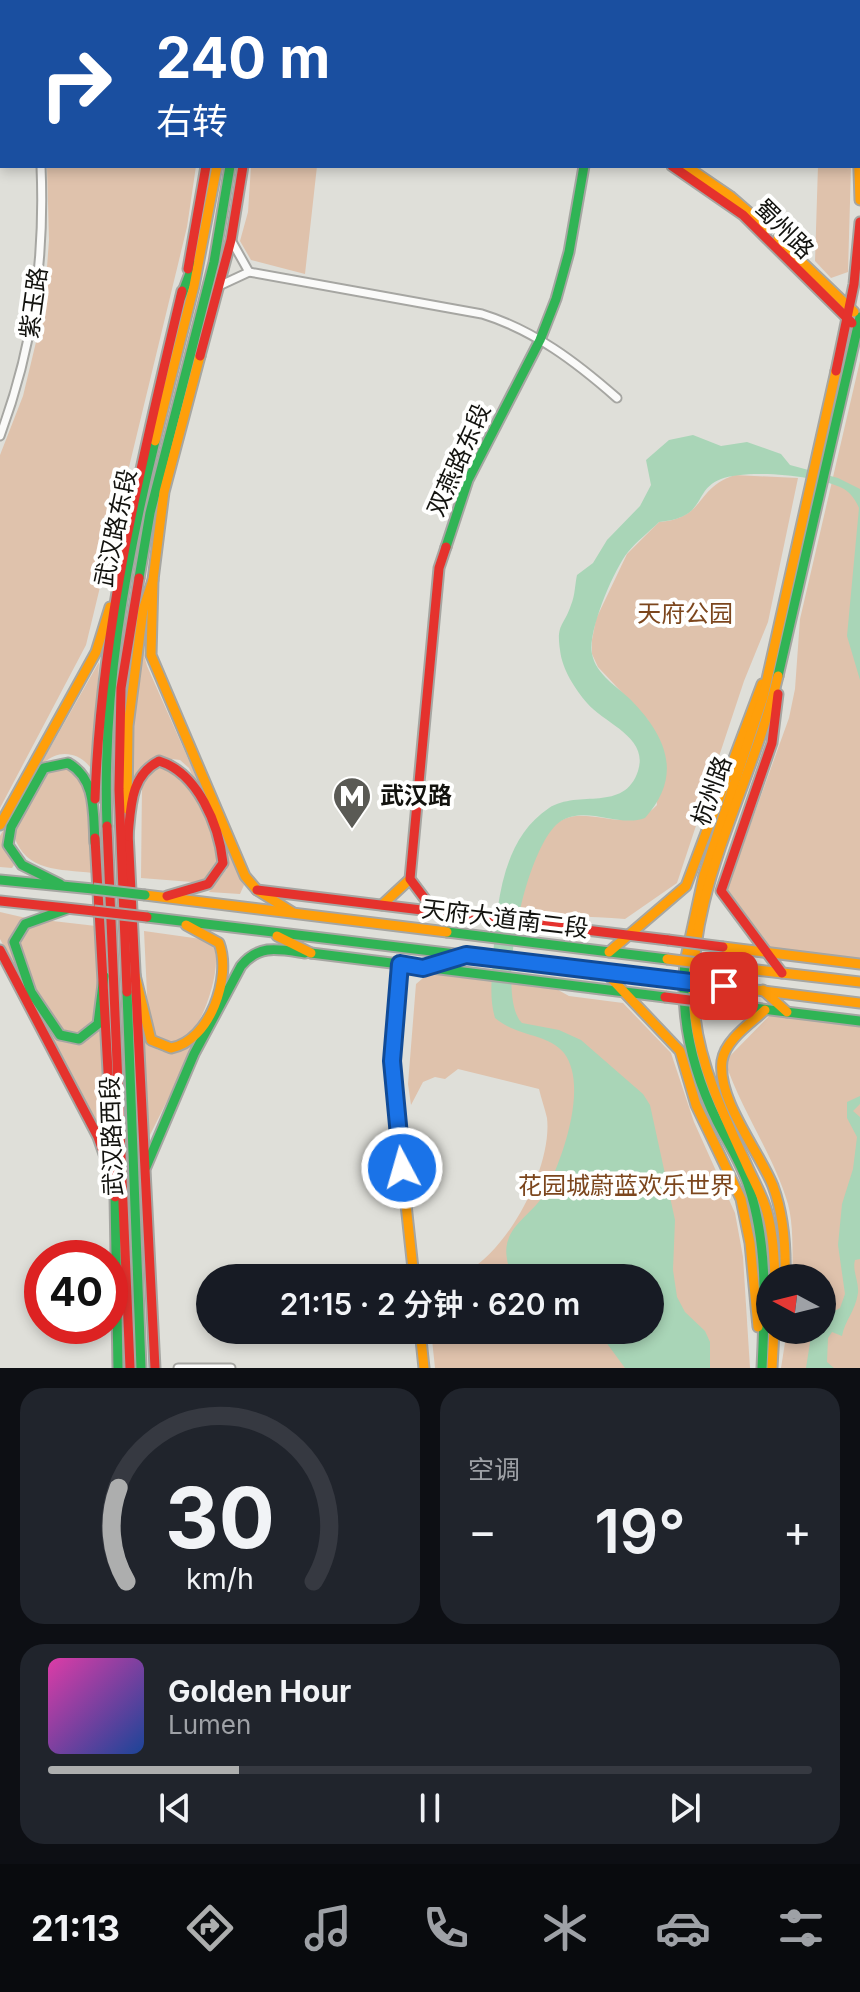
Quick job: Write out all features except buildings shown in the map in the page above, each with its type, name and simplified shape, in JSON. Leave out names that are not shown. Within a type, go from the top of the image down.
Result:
[{"type":"main road","points":[[95,843],[95,760],[110,607],[129,507],[181,297],[206,168]]},
{"type":"main road","name":"武汉路东段","points":[[112,904],[106,747],[124,581],[210,217],[217,168]]},
{"type":"main road","name":"武汉路东段","points":[[123,902],[119,759],[126,646],[150,513],[214,262],[230,168]]},
{"type":"main road","points":[[243,168],[221,285],[164,492],[153,580],[151,655],[245,876],[257,890],[294,913]]},
{"type":"main road","name":"双燕路东段","points":[[410,879],[439,568],[468,480],[540,340],[564,273],[584,168]]},
{"type":"main road","name":"蜀州路","points":[[675,168],[743,215],[850,314],[860,317]]},
{"type":"main road","name":"蜀州路","points":[[689,168],[752,213],[850,314],[859,330]]},
{"type":"main road","points":[[859,168],[860,200]]},
{"type":"main road","points":[[181,297],[210,217]]},
{"type":"main road","name":"杭州路","points":[[774,1264],[773,1238],[766,1208],[712,1086],[699,1040],[694,1000],[696,949],[709,883],[762,738],[778,675],[850,314],[860,222]]},
{"type":"main road","name":"杭州路","points":[[819,463],[859,330],[860,317]]},
{"type":"main road","name":"杭州路","points":[[767,1365],[761,1228],[748,1184],[713,1113],[697,1069],[686,1017],[685,968],[701,882],[747,754],[813,494]]},
{"type":"main road","points":[[153,580],[143,610],[128,726],[128,836],[155,1368]]},
{"type":"main road","points":[[0,825],[96,652],[110,607]]},
{"type":"main road","points":[[609,952],[686,886],[745,722],[772,662]]},
{"type":"main road","points":[[778,675],[778,713],[772,743],[721,891],[782,973]]},
{"type":"main road","points":[[128,836],[133,790],[144,769],[159,761],[175,765],[190,779],[201,800],[221,846],[223,863],[208,884],[165,897]]},
{"type":"main road","points":[[65,886],[29,870],[16,860],[8,845],[11,827],[44,768],[68,763],[81,771],[91,799],[95,843],[115,1185],[118,1368]]},
{"type":"main road","points":[[382,905],[410,879],[434,911]]},
{"type":"main road","name":"天府大道南二段","points":[[0,880],[165,897],[860,982]]},
{"type":"main road","points":[[257,890],[860,964]]},
{"type":"main road","name":"天府大道南二段","points":[[0,901],[173,919],[860,1003]]},
{"type":"main road","name":"武汉路西段","points":[[123,902],[141,1368]]},
{"type":"main road","name":"武汉路西段","points":[[112,904],[130,1368]]},
{"type":"main road","points":[[72,908],[25,924],[14,942],[17,962],[50,1026],[60,1035],[79,1039],[98,1024],[104,976]]},
{"type":"main road","points":[[135,975],[151,1040],[157,1046],[171,1049],[191,1040],[223,979],[226,961],[215,939],[173,919]]},
{"type":"main road","points":[[267,931],[311,953]]},
{"type":"main road","points":[[146,1167],[179,1091],[245,959],[263,949],[860,1021]]},
{"type":"main road","points":[[0,950],[98,1137],[115,1185]]},
{"type":"main road","points":[[423,968],[466,955]]},
{"type":"main road","points":[[400,964],[393,1085],[412,1264]]},
{"type":"main road","points":[[607,974],[680,1051],[696,1105],[741,1199],[768,1350]]},
{"type":"main road","points":[[763,990],[788,1012]]},
{"type":"main road","points":[[765,1010],[726,1050],[721,1064],[732,1102],[773,1188],[784,1232],[785,1264]]},
{"type":"main road","points":[[421,1344],[424,1368]]},
{"type":"main road","name":"杭州路","points":[[768,1350],[770,1344]]},
{"type":"street","name":"紫玉路","points":[[0,436],[34,324],[41,258],[41,168]]},
{"type":"street","points":[[231,240],[249,272]]},
{"type":"street","points":[[221,285],[249,272],[482,314],[509,322],[578,363],[617,398]]},
{"type":"street","points":[[178,1368],[231,1368]]},
{"type":"green space","points":[[47,168],[196,168],[187,227],[86,645],[0,808],[0,455],[23,396],[44,309],[49,240]]},
{"type":"green space","points":[[251,168],[317,168],[305,274],[251,260],[240,241],[248,212]]},
{"type":"green space","points":[[818,168],[851,168],[848,272],[831,278],[815,261]]},
{"type":"green space","name":"天府公园","points":[[860,361],[860,959],[770,948],[727,890],[789,718],[795,689],[800,619]]},
{"type":"green space","name":"天府公园","points":[[735,475],[798,478],[768,622],[744,681],[677,883],[625,919],[518,909],[535,856],[555,824],[569,817],[583,816],[628,819],[643,816],[657,805],[648,720],[598,667],[592,654],[596,619],[627,554],[659,522],[685,515],[713,487]]},
{"type":"green space","points":[[141,644],[147,666],[244,885],[240,894],[209,892],[227,869],[228,855],[189,768],[180,760],[155,757],[133,777],[131,754]]},
{"type":"green space","points":[[99,662],[93,772],[78,757],[57,755],[44,763],[31,782]]},
{"type":"green space","points":[[56,766],[68,766],[85,783],[93,873],[56,869],[35,862],[19,848],[14,836],[41,780]]},
{"type":"green space","points":[[156,766],[172,769],[184,778],[206,819],[219,864],[206,880],[192,882],[141,878],[142,784]]},
{"type":"green space","points":[[22,797],[6,838],[5,850],[14,865],[12,868],[0,867],[0,836]]},
{"type":"green space","points":[[0,912],[26,918],[13,931],[10,942],[33,1000],[57,1036],[71,1043],[87,1040],[104,1023],[109,1149],[0,939]]},
{"type":"green space","points":[[44,920],[96,926],[99,1009],[86,1033],[75,1036],[50,1016],[22,967],[17,949],[22,932]]},
{"type":"green space","points":[[144,931],[201,939],[214,946],[215,969],[208,999],[195,1027],[180,1043],[167,1044],[156,1039],[148,1015]]},
{"type":"green space","name":"花园城蔚蓝欢乐世界","points":[[430,972],[551,986],[569,996],[623,1003],[671,1053],[694,1122],[735,1213],[743,1257],[750,1368],[435,1368],[432,1344],[664,1344],[664,1264],[477,1264],[505,1236],[533,1188],[547,1139],[547,1118],[539,1089],[458,1069],[445,1079],[435,1077],[423,1082],[411,1105],[408,1084],[416,984]]},
{"type":"green space","points":[[770,1015],[860,1026],[860,1368],[781,1368],[785,1344],[836,1344],[836,1264],[793,1264],[790,1213],[782,1185],[725,1061]]},
{"type":"green space","points":[[143,1032],[154,1047],[167,1052],[181,1050],[197,1041],[149,1137]]},
{"type":"shaded area","points":[[693,435],[721,446],[747,442],[781,454],[790,465],[838,478],[860,489],[860,680],[847,636],[859,508],[847,491],[817,480],[748,474],[721,479],[712,484],[686,515],[659,522],[628,552],[609,586],[598,617],[592,644],[594,661],[654,728],[666,757],[664,787],[645,818],[625,820],[581,815],[561,821],[548,835],[526,887],[518,920],[511,983],[514,1007],[522,1023],[559,1030],[581,1040],[643,1094],[650,1105],[675,1220],[673,1270],[677,1297],[685,1312],[705,1331],[710,1342],[710,1368],[625,1368],[607,1344],[664,1344],[664,1264],[508,1264],[506,1248],[513,1230],[545,1193],[559,1162],[570,1123],[574,1084],[564,1053],[549,1042],[513,1029],[495,1018],[491,995],[500,895],[511,855],[521,837],[533,821],[549,808],[574,800],[622,792],[638,771],[640,759],[631,740],[587,703],[570,678],[561,657],[560,630],[572,601],[577,575],[593,563],[607,540],[640,506],[651,485],[646,460],[669,440]]},
{"type":"shaded area","points":[[860,1096],[860,1104],[853,1111],[860,1117],[860,1259],[855,1260],[854,1264],[858,1293],[842,1336],[836,1334],[836,1310],[840,1308],[845,1294],[838,1245],[842,1204],[853,1169],[857,1137],[847,1118],[847,1102]]},
{"type":"shaded area","points":[[810,1344],[828,1344],[827,1362],[834,1368],[806,1368]]},
{"type":"traffic: fast","points":[[139,578],[150,513],[214,262],[230,168]]},
{"type":"traffic: fast","points":[[446,547],[468,480],[540,340],[556,299],[569,252],[584,168]]},
{"type":"traffic: fast","points":[[181,297],[193,265]]},
{"type":"traffic: fast","points":[[778,676],[860,317]]},
{"type":"traffic: fast","points":[[107,826],[106,777],[112,680],[125,584],[155,441]]},
{"type":"traffic: fast","points":[[60,884],[22,865],[8,845],[11,827],[44,768],[68,763],[84,778],[92,798],[95,843]]},
{"type":"traffic: fast","points":[[0,880],[93,889]]},
{"type":"traffic: fast","points":[[93,889],[145,895]]},
{"type":"traffic: fast","points":[[67,909],[25,924],[14,942],[31,992],[60,1035],[79,1039],[98,1024],[104,976]]},
{"type":"traffic: fast","points":[[147,917],[665,979]]},
{"type":"traffic: fast","points":[[447,932],[667,959]]},
{"type":"traffic: fast","points":[[146,1167],[194,1054],[241,966],[262,951],[305,953]]},
{"type":"traffic: fast","points":[[311,953],[665,997]]},
{"type":"traffic: fast","points":[[685,962],[687,1024],[695,1064],[717,1121],[746,1178],[755,1209],[762,1254],[762,1368]]},
{"type":"traffic: fast","points":[[665,979],[724,986]]},
{"type":"traffic: fast","points":[[127,992],[141,1368]]},
{"type":"traffic: fast","points":[[722,1004],[860,1021]]},
{"type":"traffic: fast","points":[[115,1197],[118,1368]]},
{"type":"traffic: slow","points":[[155,441],[194,286],[217,168]]},
{"type":"traffic: slow","points":[[689,168],[730,196],[768,229]]},
{"type":"traffic: slow","points":[[859,168],[860,200]]},
{"type":"traffic: slow","points":[[778,239],[854,312]]},
{"type":"traffic: slow","points":[[127,809],[128,726],[143,610],[153,580],[164,492],[200,356]]},
{"type":"traffic: slow","points":[[685,962],[704,875],[763,697],[836,371]]},
{"type":"traffic: slow","points":[[153,580],[151,655],[245,876],[257,890],[292,912]]},
{"type":"traffic: slow","points":[[0,825],[96,652],[110,607]]},
{"type":"traffic: slow","points":[[774,1264],[765,1205],[722,1109],[702,1055],[695,1017],[693,973],[698,930],[708,887],[778,676]]},
{"type":"traffic: slow","points":[[609,952],[686,886],[762,684]]},
{"type":"traffic: slow","points":[[382,905],[410,879]]},
{"type":"traffic: slow","points":[[145,895],[447,932]]},
{"type":"traffic: slow","points":[[135,975],[151,1040],[171,1048],[185,1043],[197,1033],[207,1021],[220,989],[222,957],[219,943],[186,925]]},
{"type":"traffic: slow","points":[[277,936],[311,953]]},
{"type":"traffic: slow","points":[[723,947],[860,964]]},
{"type":"traffic: slow","points":[[423,968],[459,957]]},
{"type":"traffic: slow","points":[[667,959],[722,966]]},
{"type":"traffic: slow","points":[[400,964],[393,1085],[412,1264]]},
{"type":"traffic: slow","points":[[722,966],[860,982]]},
{"type":"traffic: slow","points":[[607,974],[680,1051],[696,1105],[741,1199],[750,1243],[756,1306]]},
{"type":"traffic: slow","points":[[724,986],[860,1003]]},
{"type":"traffic: slow","points":[[763,990],[787,1012]]},
{"type":"traffic: slow","points":[[765,1010],[728,1046],[722,1061],[722,1076],[732,1108],[777,1197],[784,1232],[785,1264]]},
{"type":"traffic: slow","points":[[421,1344],[424,1368]]},
{"type":"traffic: slow","points":[[772,1368],[773,1344]]},
{"type":"traffic: jam","points":[[188,269],[206,168]]},
{"type":"traffic: jam","points":[[200,356],[231,240],[243,168]]},
{"type":"traffic: jam","points":[[675,168],[743,215],[852,323]]},
{"type":"traffic: jam","points":[[836,371],[854,284],[860,222]]},
{"type":"traffic: jam","points":[[95,799],[99,734],[115,606],[138,480],[182,291]]},
{"type":"traffic: jam","points":[[434,911],[410,879],[439,568],[446,547]]},
{"type":"traffic: jam","points":[[127,992],[119,789],[121,688],[139,578]]},
{"type":"traffic: jam","points":[[778,694],[772,743],[721,891],[782,973]]},
{"type":"traffic: jam","points":[[128,836],[134,793],[142,775],[159,761],[173,767],[204,802],[217,833],[223,863],[208,884],[167,896]]},
{"type":"traffic: jam","points":[[107,826],[130,1368]]},
{"type":"traffic: jam","points":[[128,832],[155,1368]]},
{"type":"traffic: jam","points":[[95,838],[115,1197]]},
{"type":"traffic: jam","points":[[257,890],[668,940]]},
{"type":"traffic: jam","points":[[0,901],[94,911]]},
{"type":"traffic: jam","points":[[94,911],[147,917]]},
{"type":"traffic: jam","points":[[668,940],[723,947]]},
{"type":"traffic: jam","points":[[0,950],[98,1137],[115,1185]]},
{"type":"traffic: jam","points":[[665,997],[722,1004]]},
{"type":"place","name":"武汉路","points":[[352,830]]},
{"type":"route","points":[[402,1168],[392,1061],[400,964],[423,968],[466,955],[724,986]]}]
